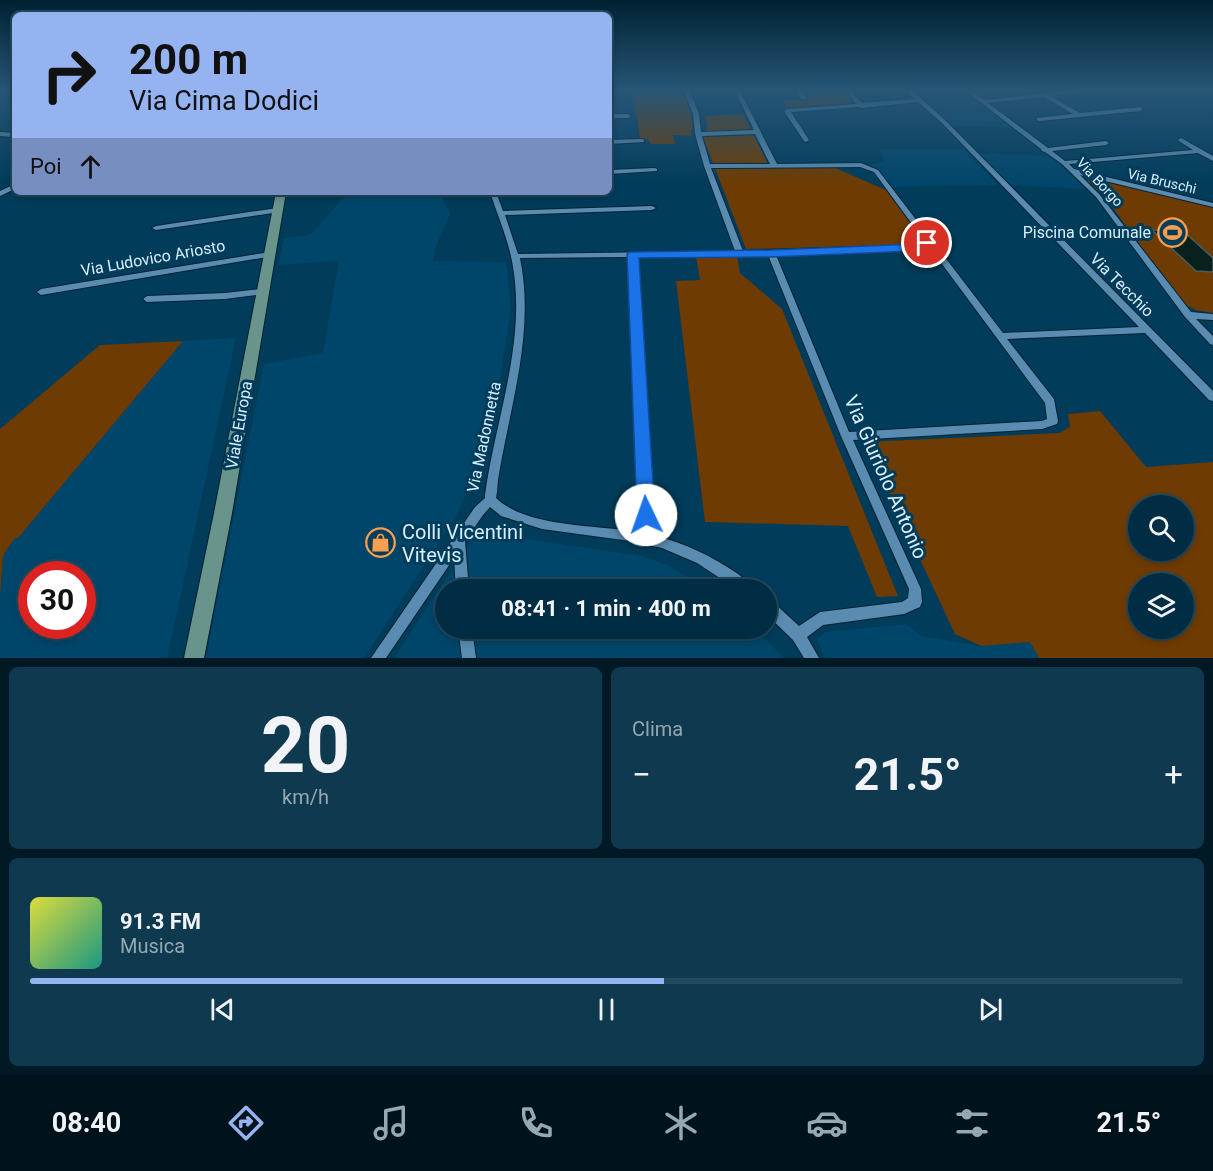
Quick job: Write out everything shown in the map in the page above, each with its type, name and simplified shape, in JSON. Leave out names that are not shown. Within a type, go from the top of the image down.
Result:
[{"type":"main road","name":"Viale Europa","points":[[194,658],[227,491],[261,292],[280,195]]},
{"type":"street","points":[[697,122],[707,166],[740,254]]},
{"type":"street","points":[[751,122],[774,165]]},
{"type":"street","points":[[795,122],[806,140]]},
{"type":"street","name":"Via Tecchio","points":[[941,122],[1213,397]]},
{"type":"street","name":"Via Borgo","points":[[1012,122],[1044,150],[1064,163],[1098,196],[1188,315],[1213,342]]},
{"type":"street","points":[[698,134],[756,132]]},
{"type":"street","points":[[1181,140],[1213,159]]},
{"type":"street","points":[[612,142],[642,141]]},
{"type":"street","points":[[1044,150],[1106,143]]},
{"type":"street","points":[[1064,163],[1200,151]]},
{"type":"street","points":[[707,166],[869,167],[876,171],[1050,402],[1053,421],[1042,425],[846,436]]},
{"type":"street","points":[[612,172],[655,170]]},
{"type":"street","name":"Via Bruschi","points":[[1071,171],[1213,205]]},
{"type":"street","name":"Via Madonnetta","points":[[378,658],[490,499],[492,476],[511,395],[516,355],[519,280],[515,256],[494,195]]},
{"type":"street","points":[[500,213],[652,208]]},
{"type":"street","points":[[156,228],[277,210]]},
{"type":"street","points":[[515,256],[771,254],[915,247],[927,243],[927,237]]},
{"type":"street","points":[[915,247],[942,256]]},
{"type":"street","name":"Via Ludovico Ariosto","points":[[41,292],[270,254]]},
{"type":"street","points":[[633,254],[647,539]]},
{"type":"street","name":"Via Giuriolo Antonio","points":[[771,254],[846,436],[915,590],[915,602],[904,608],[820,619],[798,635]]},
{"type":"street","points":[[147,299],[261,292]]},
{"type":"street","points":[[1188,315],[1213,317]]},
{"type":"street","points":[[999,336],[1147,330]]},
{"type":"street","points":[[490,499],[506,513],[559,527],[647,539],[691,552],[721,568],[734,579]]},
{"type":"street","points":[[459,541],[462,579]]},
{"type":"street","points":[[777,615],[798,635],[812,658]]},
{"type":"street","points":[[464,658],[465,639]]},
{"type":"street","points":[[466,639],[469,658]]},
{"type":"shaded area","points":[[638,122],[692,122],[691,136],[673,135],[675,144],[651,144],[648,139],[640,139]]},
{"type":"shaded area","points":[[707,122],[747,122],[770,168],[833,167],[886,190],[922,239],[917,245],[746,249],[703,137],[708,125]]},
{"type":"shaded area","points":[[944,122],[1011,122],[1015,127],[949,126]]},
{"type":"shaded area","points":[[879,149],[963,149],[998,185],[884,187],[869,169],[862,167],[885,161]]},
{"type":"shaded area","points":[[975,153],[1050,156],[1086,189],[1005,185]]},
{"type":"shaded area","name":"Piscina Comunale","points":[[1094,179],[1213,207],[1213,313],[1196,310],[1182,303],[1110,204],[1086,181]]},
{"type":"shaded area","points":[[346,195],[441,195],[450,214],[435,248],[433,261],[506,262],[511,308],[493,423],[456,516],[364,658],[206,658],[264,364],[323,353],[339,261],[278,265],[284,238],[310,235]]},
{"type":"shaded area","points":[[1152,230],[1182,230],[1213,258],[1213,272],[1196,271]]},
{"type":"shaded area","points":[[737,256],[740,273],[782,309],[898,596],[877,597],[848,526],[705,522],[676,281],[700,280],[696,257]]},
{"type":"shaded area","points":[[236,338],[167,658],[0,658],[0,596],[3,555],[15,538],[18,538],[183,341]]},
{"type":"shaded area","points":[[183,341],[18,538],[15,538],[3,555],[0,596],[0,429],[100,345]]},
{"type":"shaded area","points":[[1100,411],[1146,467],[1213,462],[1213,658],[1039,658],[1030,642],[981,646],[955,634],[865,442],[1059,433],[1070,427],[1068,414]]},
{"type":"shaded area","points":[[483,526],[513,537],[642,556],[667,565],[691,579],[446,579]]},
{"type":"shaded area","points":[[435,595],[435,639],[765,639],[784,658],[394,658]]},
{"type":"shaded area","points":[[906,624],[921,636],[981,646],[1030,642],[1039,658],[825,658],[817,639],[825,632]]},
{"type":"place","name":"Piscina Comunale","points":[[1172,232]]},
{"type":"place","name":"Colli Vicentini Vitevis","points":[[381,543]]},
{"type":"route","points":[[646,515],[633,254],[771,254],[915,247],[924,246],[927,243]]}]
